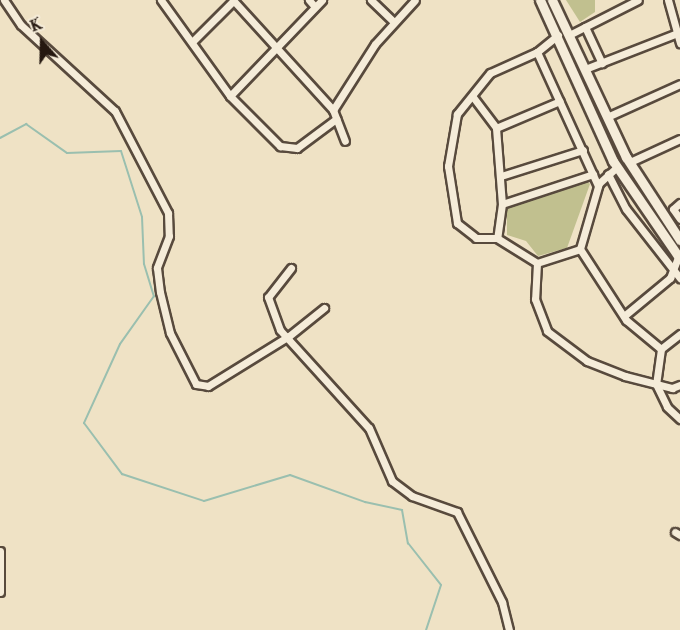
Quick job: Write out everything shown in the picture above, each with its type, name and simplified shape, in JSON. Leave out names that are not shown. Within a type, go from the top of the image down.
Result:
[{"type":"main road","points":[[540,0],[617,167],[679,258]]},
{"type":"main road","points":[[552,0],[630,162],[680,240]]},
{"type":"street","points":[[4,0],[21,25],[115,111],[168,213],[169,236],[157,268],[170,333],[189,375],[196,384],[208,386],[289,336],[324,308]]},
{"type":"street","points":[[161,0],[194,41],[230,96],[290,150],[336,119]]},
{"type":"street","points":[[194,41],[233,0],[279,46],[333,110],[345,141]]},
{"type":"street","points":[[309,0],[315,7]]},
{"type":"street","points":[[230,96],[322,0]]},
{"type":"street","points":[[371,0],[393,21]]},
{"type":"street","points":[[333,110],[393,21],[415,0]]},
{"type":"street","points":[[569,35],[638,0]]},
{"type":"street","points":[[668,0],[680,44]]},
{"type":"street","points":[[585,27],[602,63]]},
{"type":"street","points":[[585,69],[678,33]]},
{"type":"street","points":[[537,263],[497,238],[477,238],[462,229],[450,194],[450,139],[458,114],[490,73],[537,52],[558,35]]},
{"type":"street","points":[[537,52],[598,186]]},
{"type":"street","points":[[608,117],[680,84]]},
{"type":"street","points":[[473,97],[496,128],[502,204],[497,238]]},
{"type":"street","points":[[496,128],[560,101]]},
{"type":"street","points":[[630,162],[680,139]]},
{"type":"street","points":[[501,176],[583,150]]},
{"type":"street","points":[[617,167],[598,186],[580,249],[624,316],[661,349]]},
{"type":"street","points":[[502,204],[593,174]]},
{"type":"street","points":[[608,174],[626,209],[672,272],[680,278]]},
{"type":"street","points":[[680,203],[673,209],[680,219]]},
{"type":"street","points":[[537,263],[580,249]]},
{"type":"street","points":[[624,316],[670,278],[679,258]]},
{"type":"street","points":[[537,263],[535,299],[548,331],[587,361],[656,384],[680,385]]},
{"type":"street","points":[[291,268],[267,303],[280,330],[289,336],[369,428],[392,481],[412,496],[457,512],[502,603],[509,630]]},
{"type":"street","points":[[680,334],[661,349],[656,384],[667,407],[680,419]]},
{"type":"street","points":[[0,551],[0,592]]},
{"type":"shaded area","points":[[566,0],[595,0],[595,12],[580,22]]},
{"type":"shaded area","points":[[586,180],[590,184],[567,248],[538,256],[526,241],[507,235],[507,206]]},
{"type":"waterway","points":[[0,138],[26,124],[67,153],[121,151],[142,217],[144,264],[154,296],[120,344],[84,423],[122,474],[204,501],[290,475],[365,502],[402,510],[408,543],[441,585],[426,630]]}]
